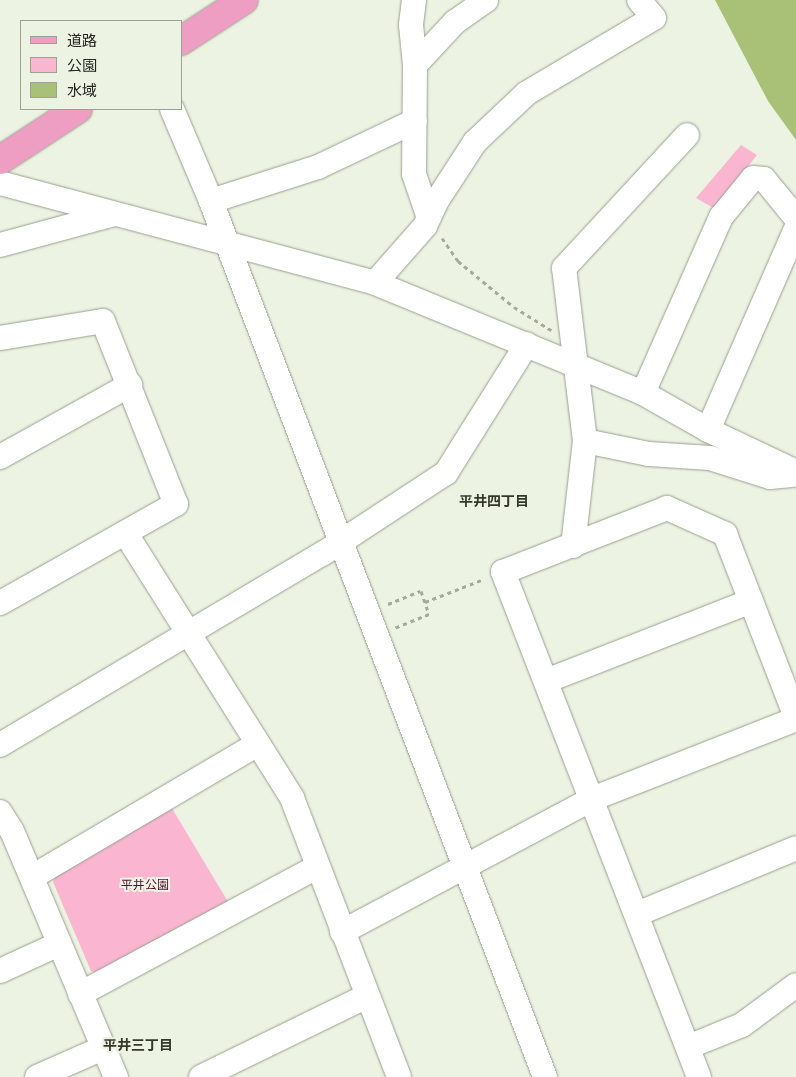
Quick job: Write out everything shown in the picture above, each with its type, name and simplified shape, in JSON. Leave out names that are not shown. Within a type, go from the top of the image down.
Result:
[{"type":"main road","points":[[182,40],[244,0]]},
{"type":"main road","points":[[0,160],[76,110]]},
{"type":"street","points":[[414,0],[411,25],[415,65],[414,174],[429,218]]},
{"type":"street","points":[[415,65],[455,22],[486,0]]},
{"type":"street","points":[[375,283],[425,226],[475,142],[527,93],[654,18],[639,0]]},
{"type":"street","points":[[172,110],[228,245],[545,1077]]},
{"type":"street","points":[[211,201],[318,166],[378,141],[415,121]]},
{"type":"street","points":[[573,546],[585,441],[576,354],[564,268],[687,135]]},
{"type":"street","points":[[644,394],[721,217],[753,178],[764,179],[796,218]]},
{"type":"street","points":[[0,183],[375,283],[527,344],[576,354],[708,430],[796,473]]},
{"type":"street","points":[[0,245],[117,213]]},
{"type":"street","points":[[708,430],[796,229]]},
{"type":"street","points":[[0,338],[103,321],[176,504],[126,534],[0,602]]},
{"type":"street","points":[[0,745],[342,542],[446,473],[527,344]]},
{"type":"street","points":[[0,457],[130,386]]},
{"type":"street","points":[[585,441],[649,454],[710,458],[770,477],[796,473]]},
{"type":"street","points":[[342,932],[464,865],[592,799],[796,718],[725,534],[667,508],[503,572],[546,681],[592,799],[637,914],[699,1077]]},
{"type":"street","points":[[126,534],[292,798],[399,1077]]},
{"type":"street","points":[[546,681],[751,601]]},
{"type":"street","points":[[32,877],[258,744]]},
{"type":"street","points":[[0,812],[12,831],[116,1077]]},
{"type":"street","points":[[637,914],[796,848]]},
{"type":"street","points":[[80,994],[317,867]]},
{"type":"street","points":[[0,971],[60,944]]},
{"type":"street","points":[[688,1047],[742,1025],[796,985]]},
{"type":"street","points":[[201,1077],[367,996]]},
{"type":"street","points":[[37,1077],[103,1048]]},
{"type":"path","points":[[429,218],[458,261],[576,354]]},
{"type":"path","points":[[425,602],[503,572]]},
{"type":"path","points":[[386,605],[420,591],[425,602],[429,614],[395,628]]},
{"type":"green space","points":[[741,145],[757,155],[715,209],[696,198]]},
{"type":"green space","name":"平井公園","points":[[170,805],[230,905],[99,973],[91,971],[53,882],[56,874]]},
{"type":"water","points":[[715,0],[796,0],[796,140],[768,101]]},
{"type":"district","name":"平井四丁目","points":[[494,501]]},
{"type":"district","name":"平井三丁目","points":[[138,1045]]}]
